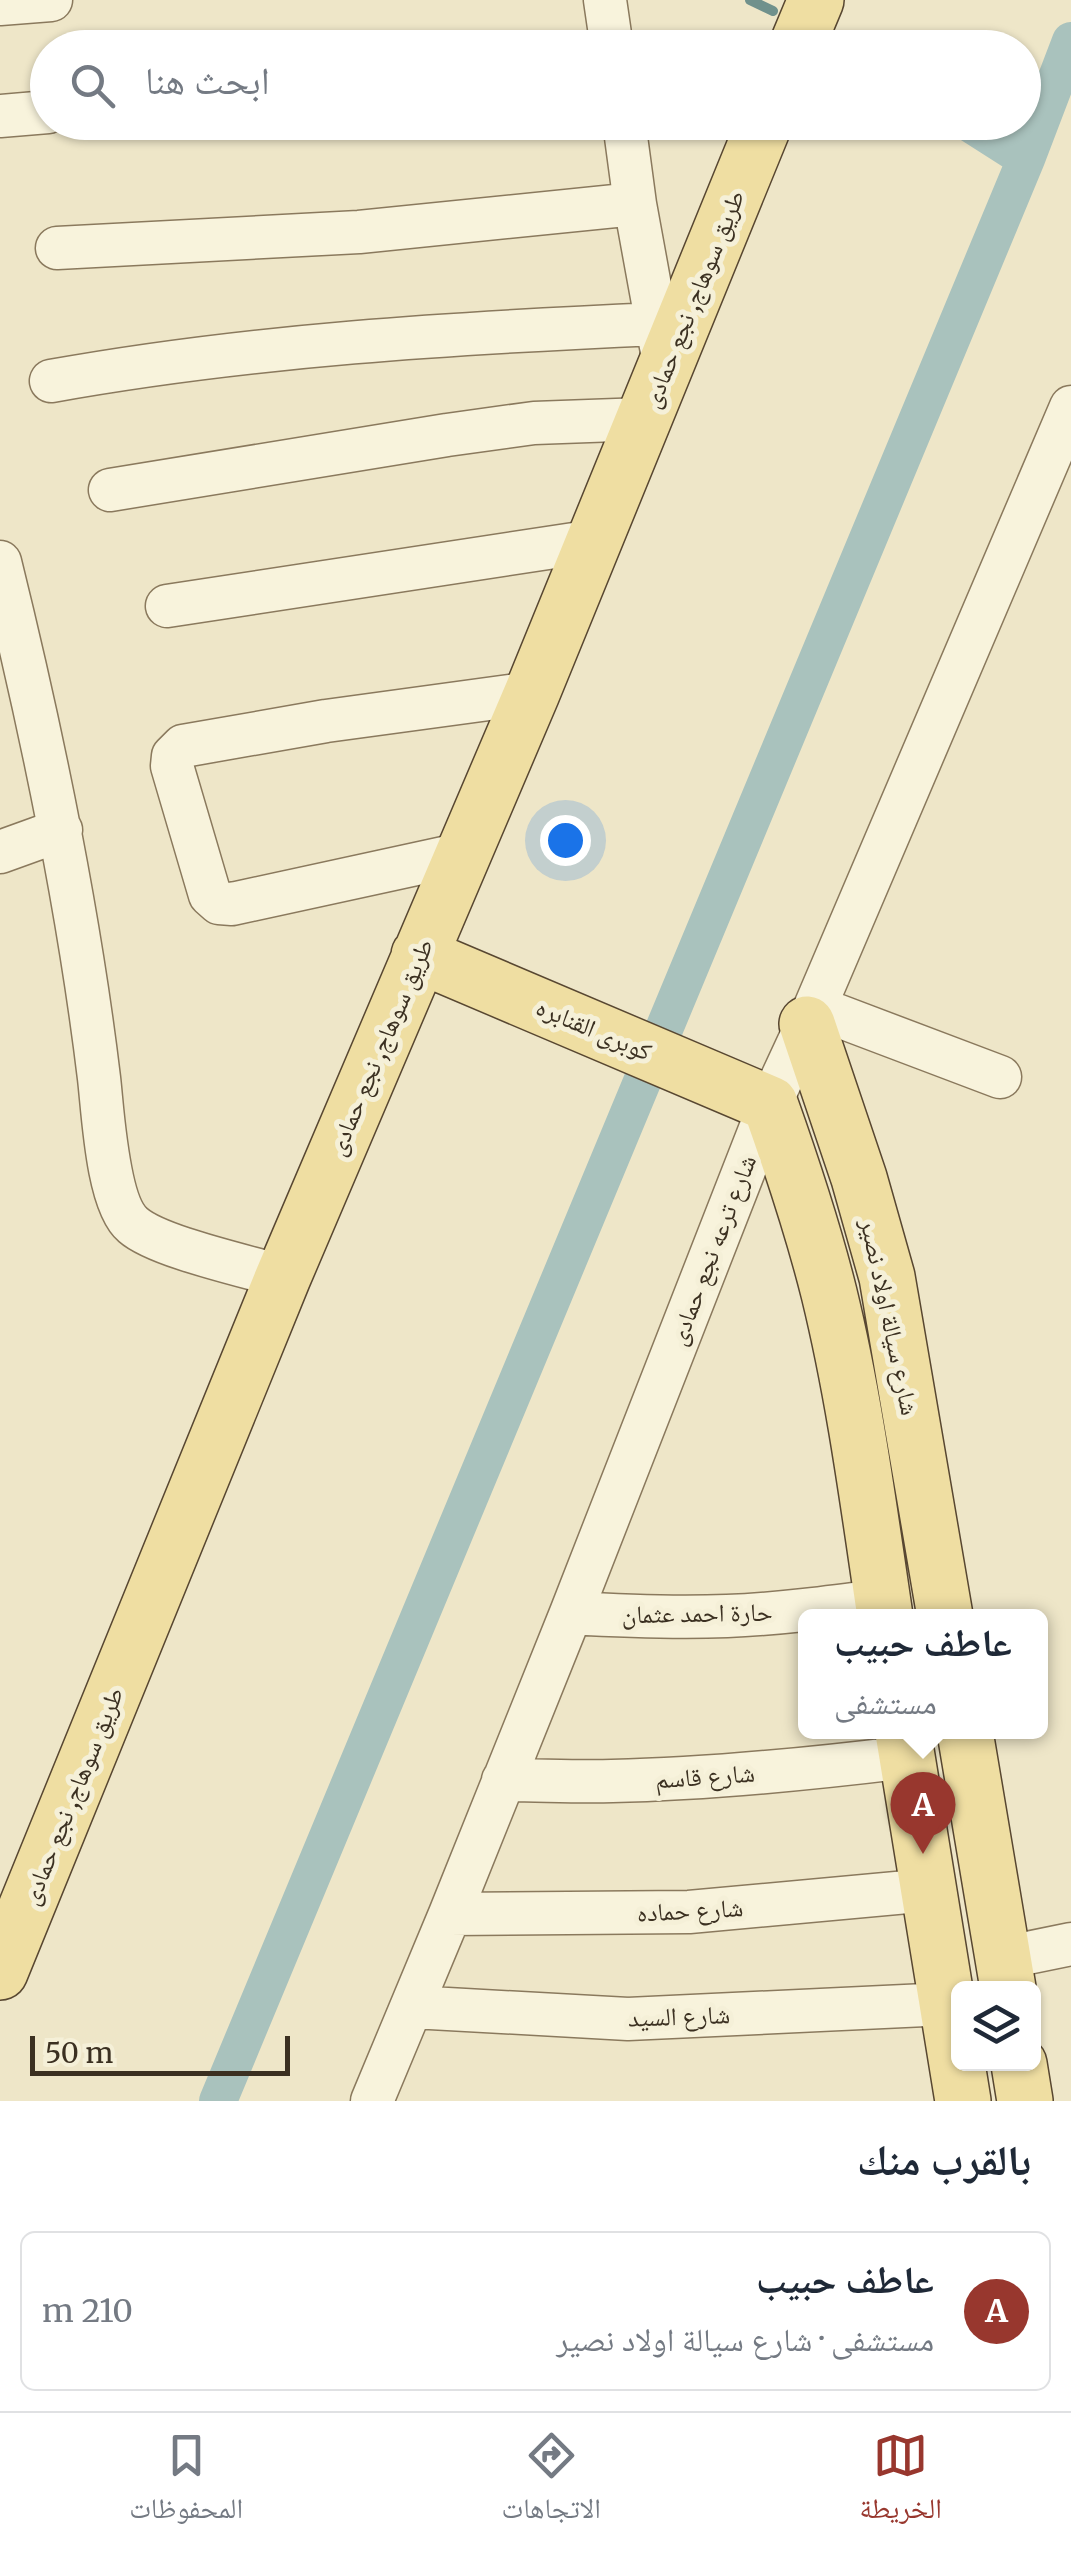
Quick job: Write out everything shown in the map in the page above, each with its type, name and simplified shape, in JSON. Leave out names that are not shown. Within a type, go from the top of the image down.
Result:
[{"type":"main road","points":[[804,30],[816,0]]},
{"type":"main road","name":"طريق سوهاج, نجع حمادى","points":[[0,1972],[284,1276],[644,419],[662,346],[758,140]]},
{"type":"main road","name":"كوبرى القنابره","points":[[419,955],[770,1104]]},
{"type":"main road","name":"شارع سيالة اولاد نصير","points":[[811,1016],[887,1277],[944,1609]]},
{"type":"main road","points":[[770,1104],[793,1167],[830,1296],[856,1428],[884,1608]]},
{"type":"main road","points":[[965,1739],[1006,1974]]},
{"type":"main road","points":[[905,1744],[963,2101]]},
{"type":"main road","points":[[1020,2071],[1025,2101]]},
{"type":"street","points":[[0,4],[51,0]]},
{"type":"street","points":[[605,0],[609,30]]},
{"type":"street","points":[[0,116],[30,114]]},
{"type":"street","points":[[51,380],[136,366],[442,334],[662,346],[626,140]]},
{"type":"street","points":[[58,248],[360,232],[635,204]]},
{"type":"street","name":"شارع ترعه نجع حمادى","points":[[372,2101],[504,1780],[770,1104],[1063,449],[1071,407]]},
{"type":"street","points":[[110,490],[534,423],[644,419]]},
{"type":"street","points":[[167,606],[594,541]]},
{"type":"street","points":[[0,562],[61,830],[119,1203],[131,1224],[162,1241],[284,1276]]},
{"type":"street","points":[[462,854],[232,904],[219,903],[210,895],[172,766],[173,756],[183,746],[532,692]]},
{"type":"street","points":[[0,852],[61,830]]},
{"type":"street","points":[[811,1016],[1000,1077]]},
{"type":"street","name":"حارة احمد عثمان","points":[[857,1609],[884,1608]]},
{"type":"street","name":"حارة احمد عثمان","points":[[570,1613],[649,1617],[798,1611]]},
{"type":"street","name":"شارع قاسم","points":[[504,1780],[608,1782],[806,1769],[905,1744]]},
{"type":"street","name":"شارع حماده","points":[[450,1914],[689,1912],[928,1890]]},
{"type":"street","points":[[1006,1974],[1071,1944]]},
{"type":"street","name":"شارع السيد","points":[[412,2007],[628,2019],[947,2004]]},
{"type":"waterway","points":[[750,0],[773,11]]},
{"type":"waterway","points":[[1041,120],[1071,41]]},
{"type":"waterway","points":[[996,140],[1026,159]]},
{"type":"waterway","points":[[218,2101],[1033,140]]},
{"type":"place","name":"عاطف حبيب","points":[[923,1854]]}]
